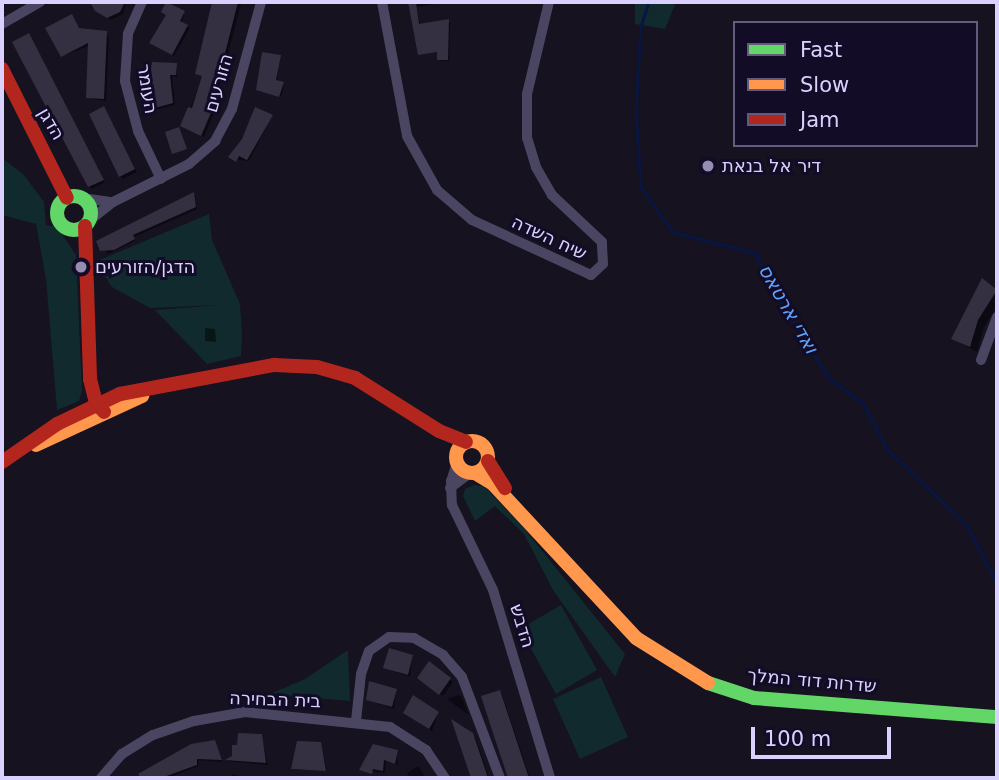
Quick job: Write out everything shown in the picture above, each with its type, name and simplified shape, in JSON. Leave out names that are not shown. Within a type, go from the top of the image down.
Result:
[{"type":"street","points":[[2,24],[40,2]]},
{"type":"street","name":"העומר","points":[[142,2],[128,34],[125,81],[138,131],[161,179]]},
{"type":"street","name":"הזורעים","points":[[87,223],[116,200],[161,179],[203,153],[225,126],[261,2]]},
{"type":"street","name":"שיח השדה","points":[[382,2],[407,136],[436,190],[472,220],[591,275],[603,264],[602,242],[552,195],[536,167],[527,138],[527,94],[549,2]]},
{"type":"street","name":"הדגן","points":[[2,69],[66,198]]},
{"type":"street","points":[[84,250],[65,228],[56,212],[66,198],[82,198],[98,203],[116,200]]},
{"type":"street","points":[[82,198],[90,209],[84,250],[89,276],[89,359],[101,405]]},
{"type":"street","points":[[65,228],[87,223]]},
{"type":"street","points":[[981,360],[997,317]]},
{"type":"street","points":[[4,460],[40,434],[101,405],[167,385],[257,366],[317,368],[373,386],[439,431],[484,446],[488,461],[450,488]]},
{"type":"street","points":[[439,431],[457,460],[473,473]]},
{"type":"street","points":[[450,488],[457,460],[466,442]]},
{"type":"street","name":"שדרות דוד המלך","points":[[488,461],[552,547]]},
{"type":"street","name":"שדרות דוד המלך","points":[[473,473],[493,484],[636,638],[710,684],[754,698],[997,717]]},
{"type":"street","name":"הדבש","points":[[450,488],[452,505],[493,590],[550,778]]},
{"type":"street","points":[[356,721],[361,674],[369,651],[389,637],[414,638],[443,655],[462,677],[500,778]]},
{"type":"street","name":"בית הבחירה","points":[[101,778],[142,740],[209,717],[245,712],[356,721],[390,727],[410,736],[426,750],[445,778]]},
{"type":"green space","points":[[635,2],[676,2],[665,29],[635,24]]},
{"type":"green space","points":[[2,158],[24,175],[44,202],[46,225],[57,227],[76,255],[82,391],[79,401],[57,410],[46,279],[36,224],[2,215]]},
{"type":"green space","points":[[209,214],[212,240],[240,304],[242,335],[241,356],[207,364],[155,310],[220,305],[150,308],[112,287],[95,262]]},
{"type":"green space","points":[[474,485],[484,486],[523,527],[625,654],[615,677],[553,590],[524,534],[495,506],[475,521],[463,496],[465,489]]},
{"type":"green space","points":[[561,605],[597,670],[556,694],[520,629]]},
{"type":"green space","points":[[348,650],[350,701],[270,694],[305,679]]},
{"type":"green space","points":[[601,677],[628,737],[580,759],[553,699]]},
{"type":"building","points":[[90,2],[125,2],[120,12],[107,18],[95,11]]},
{"type":"building","points":[[166,2],[185,11],[180,21],[188,25],[172,55],[149,43],[166,15],[161,12]]},
{"type":"building","points":[[212,2],[238,2],[217,85],[222,87],[201,136],[180,126],[188,107],[192,108],[202,76],[195,74]]},
{"type":"building","points":[[408,2],[416,2],[419,24],[449,19],[448,60],[437,60],[437,52],[418,55]]},
{"type":"building","points":[[72,14],[79,28],[107,31],[104,99],[86,98],[88,43],[61,57],[45,28]]},
{"type":"building","points":[[29,33],[104,180],[88,187],[12,42]]},
{"type":"building","points":[[262,52],[281,55],[276,80],[284,82],[279,97],[256,90]]},
{"type":"building","points":[[152,62],[177,63],[176,75],[170,75],[173,103],[151,109],[147,95]]},
{"type":"building","points":[[104,106],[135,169],[119,177],[89,114]]},
{"type":"building","points":[[255,107],[273,115],[247,160],[239,156],[236,162],[228,157],[242,139]]},
{"type":"building","points":[[179,127],[187,149],[172,154],[165,132]]},
{"type":"building","points":[[194,192],[196,207],[133,235],[135,239],[114,250],[100,251],[96,241]]},
{"type":"building","points":[[982,278],[997,290],[978,320],[970,347],[951,339]]},
{"type":"building","points":[[389,648],[413,655],[408,675],[383,668]]},
{"type":"building","points":[[429,661],[451,678],[439,695],[417,678]]},
{"type":"building","points":[[369,681],[397,689],[392,707],[366,700]]},
{"type":"building","points":[[500,690],[529,778],[508,778],[493,733],[481,696]]},
{"type":"building","points":[[413,695],[439,712],[429,729],[403,713]]},
{"type":"building","points":[[451,719],[473,733],[488,778],[471,778]]},
{"type":"building","points":[[238,733],[262,734],[266,763],[225,760],[232,756],[232,745],[237,745]]},
{"type":"building","points":[[215,740],[222,760],[197,759],[197,765],[161,778],[141,778],[138,774],[191,744]]},
{"type":"building","points":[[297,741],[321,742],[326,771],[291,769]]},
{"type":"building","points":[[373,744],[398,750],[395,764],[384,760],[383,771],[373,769],[372,774],[359,770]]},
{"type":"waterway","name":"ואדי ארטאס","points":[[649,2],[641,26],[636,110],[641,187],[673,232],[756,253],[776,294],[830,379],[863,403],[888,450],[967,525],[997,583]]},
{"type":"traffic: fast","points":[[74,196],[86,201],[91,213],[86,225],[74,230],[62,225],[57,213],[62,201],[74,196]]},
{"type":"traffic: fast","points":[[708,683],[754,698],[997,717]]},
{"type":"traffic: slow","points":[[36,445],[142,396]]},
{"type":"traffic: slow","points":[[472,441],[483,446],[488,457],[483,468],[472,473],[461,468],[456,457],[461,446],[472,441]]},
{"type":"traffic: slow","points":[[475,473],[493,484],[636,638],[708,683]]},
{"type":"traffic: jam","points":[[2,69],[67,198]]},
{"type":"traffic: jam","points":[[85,226],[90,379],[96,403],[104,412]]},
{"type":"traffic: jam","points":[[2,462],[57,424],[120,394],[274,365],[317,367],[355,378],[439,431],[466,442]]},
{"type":"traffic: jam","points":[[488,461],[505,488]]},
{"type":"place","name":"דיר אל בנאת","points":[[708,166]]},
{"type":"place","name":"הדגן/הזורעים","points":[[81,267]]}]
